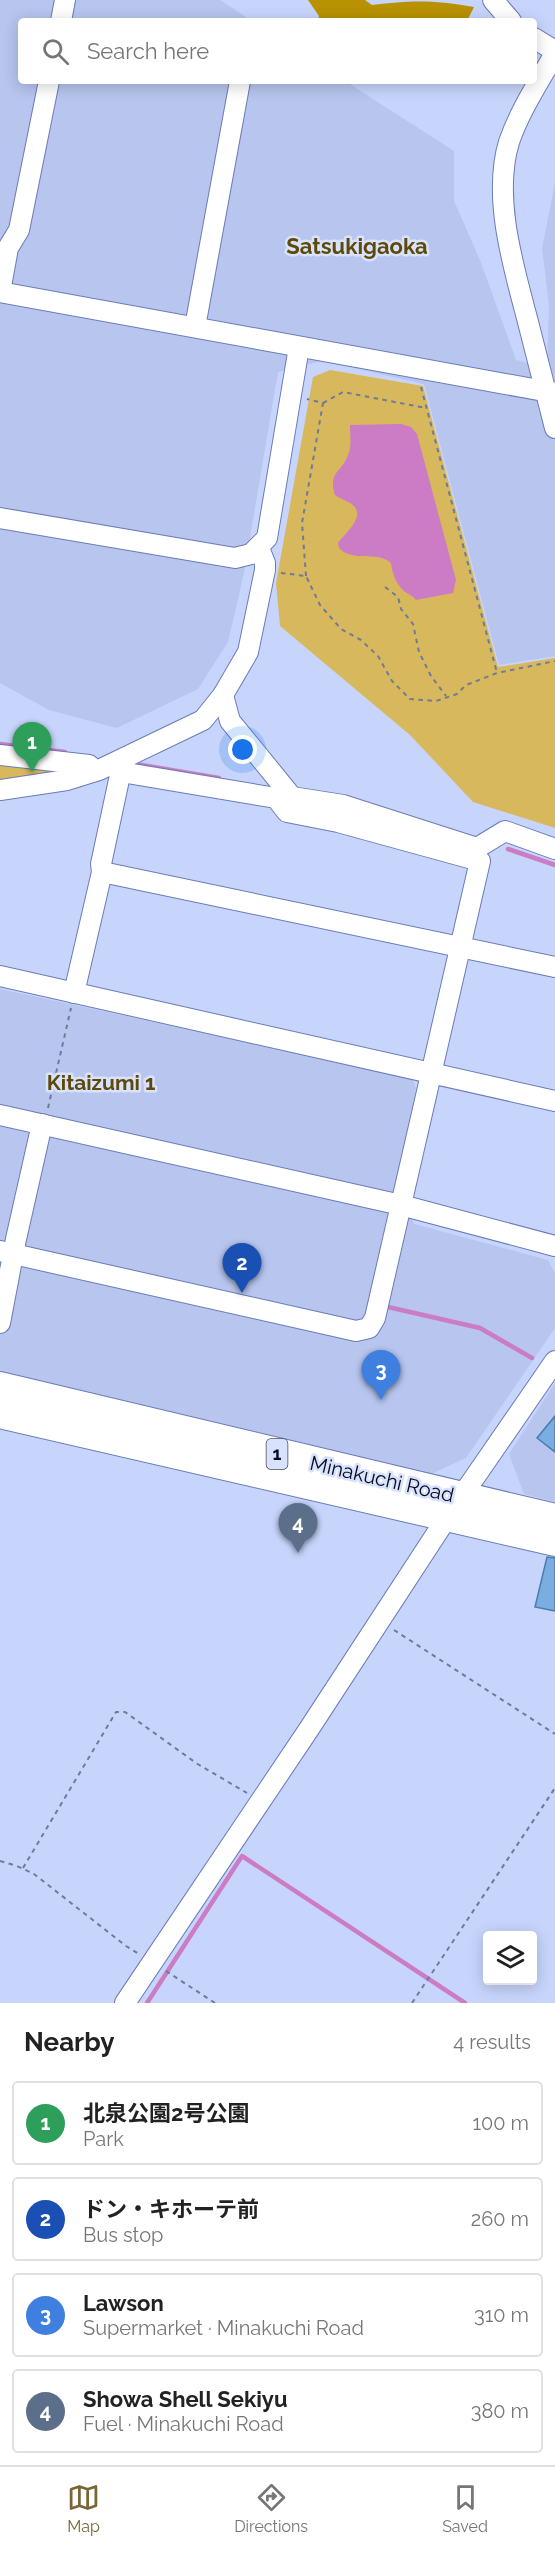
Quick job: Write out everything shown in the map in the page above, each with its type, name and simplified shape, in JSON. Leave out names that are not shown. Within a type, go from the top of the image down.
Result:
[{"type":"highway","name":"Minakuchi Road","points":[[0,1387],[454,1507],[555,1541]]},
{"type":"highway","name":"Minakuchi Road","points":[[0,1414],[454,1507],[555,1519]]},
{"type":"street","points":[[62,18],[65,0]]},
{"type":"street","points":[[493,0],[508,18]]},
{"type":"street","points":[[537,40],[555,52],[537,83]]},
{"type":"street","points":[[48,84],[19,230],[4,247],[0,292],[550,392]]},
{"type":"street","points":[[195,327],[239,84]]},
{"type":"street","points":[[537,84],[520,113],[509,144],[505,167],[504,201],[507,237],[550,392],[555,428]]},
{"type":"street","points":[[0,518],[234,558],[251,554],[267,538],[299,347]]},
{"type":"street","points":[[0,790],[67,780],[122,765],[203,720],[222,695],[248,652],[265,570],[265,563],[259,548]]},
{"type":"street","points":[[7,1253],[364,1331],[369,1329],[375,1318],[480,861],[338,822],[300,806],[230,722],[222,695]]},
{"type":"street","points":[[0,755],[89,765],[95,771]]},
{"type":"street","points":[[122,765],[276,798],[287,812],[300,806],[343,805],[477,849],[505,831],[555,849]]},
{"type":"street","points":[[74,993],[102,872],[101,864],[122,765]]},
{"type":"street","points":[[102,872],[555,967]]},
{"type":"street","points":[[0,976],[430,1075],[555,1101]]},
{"type":"street","points":[[0,1115],[401,1205],[555,1246]]},
{"type":"street","points":[[0,1323],[7,1253],[42,1124]]},
{"type":"street","points":[[125,2003],[454,1507],[555,1361]]},
{"type":"path","points":[[420,378],[497,673]]},
{"type":"path","points":[[302,398],[323,403],[343,392],[426,408]]},
{"type":"path","points":[[323,403],[302,523],[306,576],[320,605],[341,629],[361,640],[378,656],[392,681],[410,699],[436,701],[457,694],[466,686],[497,673],[555,661]]},
{"type":"path","points":[[265,570],[306,576]]},
{"type":"path","points":[[385,587],[398,597],[401,609],[413,624],[419,652],[431,676],[447,697]]},
{"type":"path","points":[[42,1124],[74,993]]},
{"type":"path","points":[[379,1620],[555,1734]]},
{"type":"path","points":[[23,1869],[112,1716],[121,1710],[196,1763],[259,1802]]},
{"type":"path","points":[[412,2003],[555,1788]]},
{"type":"path","points":[[0,1862],[34,1874],[126,1946],[215,2003]]},
{"type":"shaded area","points":[[0,0],[220,0],[247,18],[18,18],[18,84],[350,84],[454,151],[454,201],[480,260],[516,360],[547,368],[549,305],[542,248],[555,183],[555,656],[499,665],[424,384],[322,361],[278,372],[244,573],[228,642],[198,689],[117,728],[49,710],[0,683]]},
{"type":"shaded area","points":[[308,0],[365,0],[372,5],[435,2],[474,7],[468,18],[319,18]]},
{"type":"shaded area","points":[[330,370],[423,386],[498,667],[555,658],[555,828],[473,802],[410,735],[280,626],[276,583],[313,377]]},
{"type":"shaded area","points":[[401,424],[411,427],[417,434],[456,580],[453,593],[416,600],[399,585],[393,574],[391,563],[379,557],[351,555],[339,548],[338,543],[353,525],[357,515],[353,505],[335,495],[333,487],[334,477],[349,451],[350,425]]},
{"type":"shaded area","points":[[0,759],[83,768],[0,783]]},
{"type":"shaded area","points":[[0,989],[412,1078],[416,1088],[397,1186],[414,1224],[548,1260],[555,1273],[555,1328],[466,1458],[433,1473],[0,1373]]},
{"type":"shaded area","points":[[555,1383],[555,1502],[524,1494],[509,1454]]},
{"type":"building","points":[[555,1416],[555,1452],[537,1438]]},
{"type":"building","points":[[547,1557],[555,1558],[555,1611],[535,1607]]},
{"type":"waterway","points":[[0,744],[65,752]]},
{"type":"waterway","points":[[136,764],[219,778]]},
{"type":"waterway","points":[[508,849],[555,865]]},
{"type":"waterway","points":[[388,1307],[480,1328],[532,1358]]},
{"type":"waterway","points":[[147,2003],[242,1856],[465,2003]]},
{"type":"place","name":"北泉公園2号公園","points":[[32,772]]},
{"type":"place","name":"ドン・キホーテ前","points":[[242,1293]]},
{"type":"place","name":"Lawson","points":[[381,1400]]},
{"type":"place","name":"Showa Shell Sekiyu","points":[[298,1553]]},
{"type":"district","name":"Satsukigaoka","points":[[357,246]]},
{"type":"district","name":"Kitaizumi 1","points":[[101,1083]]}]
